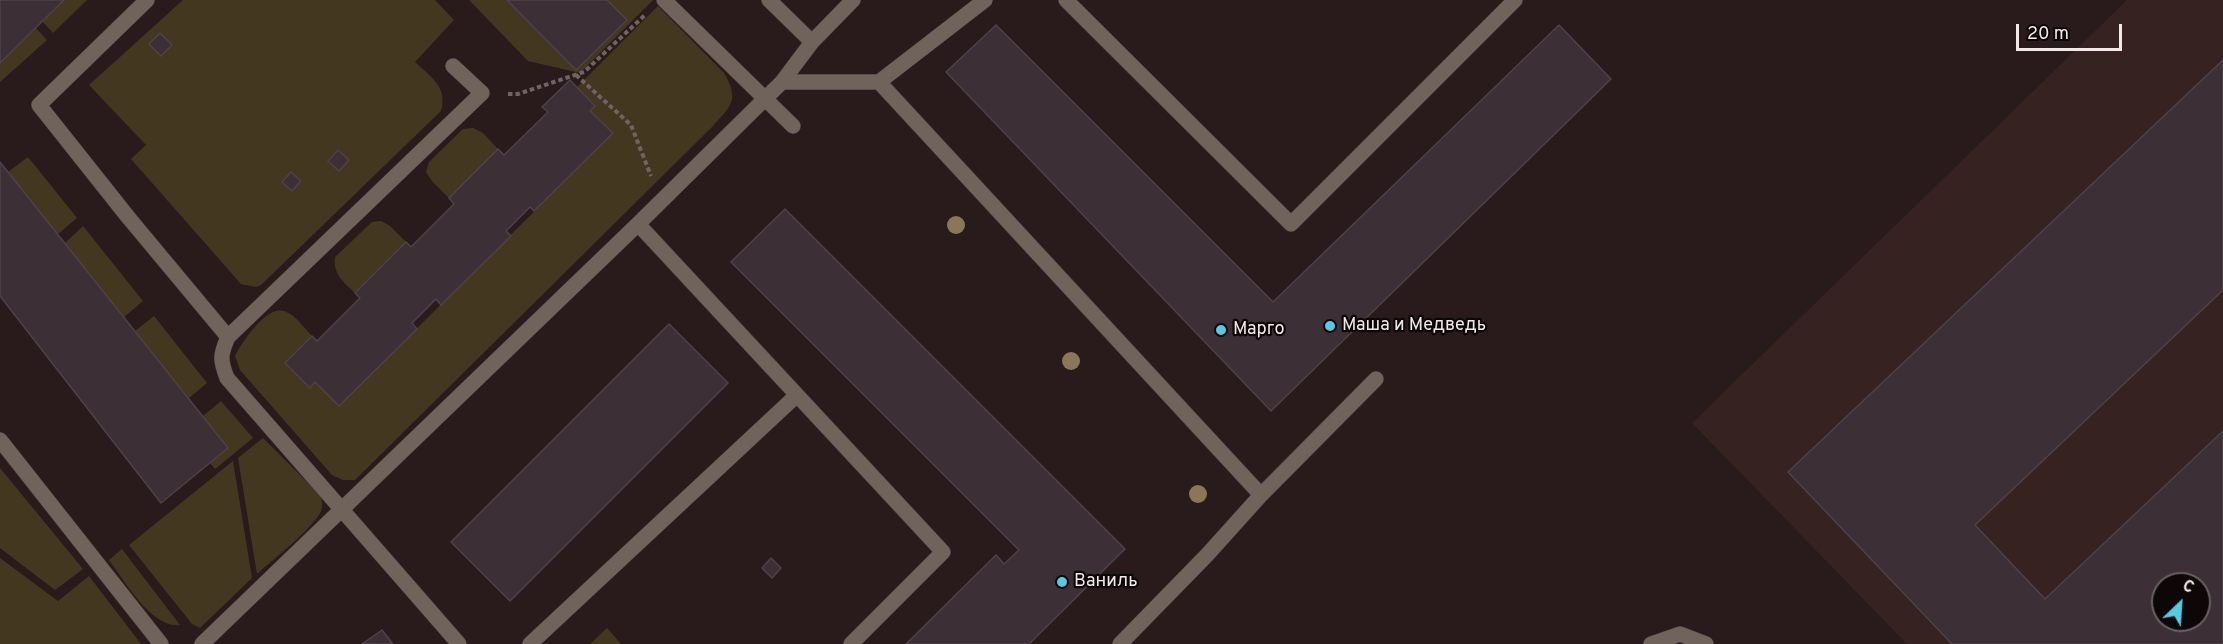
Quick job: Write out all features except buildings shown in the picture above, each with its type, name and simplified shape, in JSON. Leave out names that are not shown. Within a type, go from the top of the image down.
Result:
[{"type":"lane","points":[[147,0],[39,105],[228,337]]},
{"type":"lane","points":[[769,0],[812,42]]},
{"type":"lane","points":[[202,644],[639,224],[782,82],[812,42],[853,0]]},
{"type":"lane","points":[[782,82],[879,82],[985,0]]},
{"type":"lane","points":[[1066,0],[1291,224],[1515,0]]},
{"type":"lane","points":[[666,4],[793,126]]},
{"type":"lane","points":[[453,66],[482,93],[228,337],[222,350],[221,362],[227,378],[459,644]]},
{"type":"lane","points":[[879,82],[1262,495]]},
{"type":"lane","points":[[639,224],[943,552],[851,644]]},
{"type":"lane","points":[[1120,644],[1376,379]]},
{"type":"lane","points":[[530,644],[797,395]]},
{"type":"lane","points":[[0,440],[161,644]]},
{"type":"lane","points":[[1651,644],[1680,634],[1706,644]]},
{"type":"path","points":[[482,93],[518,94],[584,72],[666,4]]},
{"type":"path","points":[[576,75],[631,125],[651,176],[639,224]]},
{"type":"shaded area","points":[[64,0],[87,0],[53,33],[42,21]]},
{"type":"shaded area","points":[[183,0],[435,0],[454,20],[415,62],[437,83],[442,95],[441,111],[261,285],[256,287],[241,284],[131,159],[146,145],[89,85]]},
{"type":"shaded area","points":[[469,0],[507,0],[576,70],[627,20],[607,0],[653,0],[580,73],[528,61]]},
{"type":"shaded area","points":[[2127,0],[2223,0],[2223,644],[1907,644],[1692,423]]},
{"type":"shaded area","points":[[658,6],[724,73],[732,90],[732,96],[724,114],[355,480],[343,480],[332,475],[240,370],[235,356],[243,342],[270,313],[278,310],[292,315],[312,336],[310,387],[315,382],[339,406],[613,133],[590,111],[595,105],[577,87]]},
{"type":"shaded area","points":[[36,28],[47,40],[0,82],[0,63]]},
{"type":"shaded area","points":[[473,128],[483,133],[498,149],[449,198],[426,172],[429,162],[463,129]]},
{"type":"shaded area","points":[[28,157],[77,218],[58,234],[8,172]]},
{"type":"shaded area","points":[[381,221],[390,226],[406,242],[355,293],[337,273],[335,257],[372,222]]},
{"type":"shaded area","points":[[83,226],[143,301],[124,317],[65,243]]},
{"type":"shaded area","points":[[154,316],[207,383],[189,398],[135,331]]},
{"type":"shaded area","points":[[221,401],[253,438],[215,469],[210,463],[228,448],[203,416]]},
{"type":"shaded area","points":[[263,438],[319,494],[322,508],[304,533],[257,574],[238,458]]},
{"type":"shaded area","points":[[233,461],[252,578],[200,628],[192,624],[129,545]]},
{"type":"shaded area","points":[[0,468],[83,569],[55,590],[0,548]]},
{"type":"shaded area","points":[[122,549],[180,625],[159,619],[140,602],[109,560]]},
{"type":"shaded area","points":[[0,558],[58,601],[89,576],[141,644],[0,644]]},
{"type":"shaded area","points":[[607,628],[621,644],[590,644]]},
{"type":"place","name":"Маша и Медведь","points":[[1330,326]]},
{"type":"place","name":"Марго","points":[[1221,330]]},
{"type":"place","name":"Ваниль","points":[[1062,582]]}]
